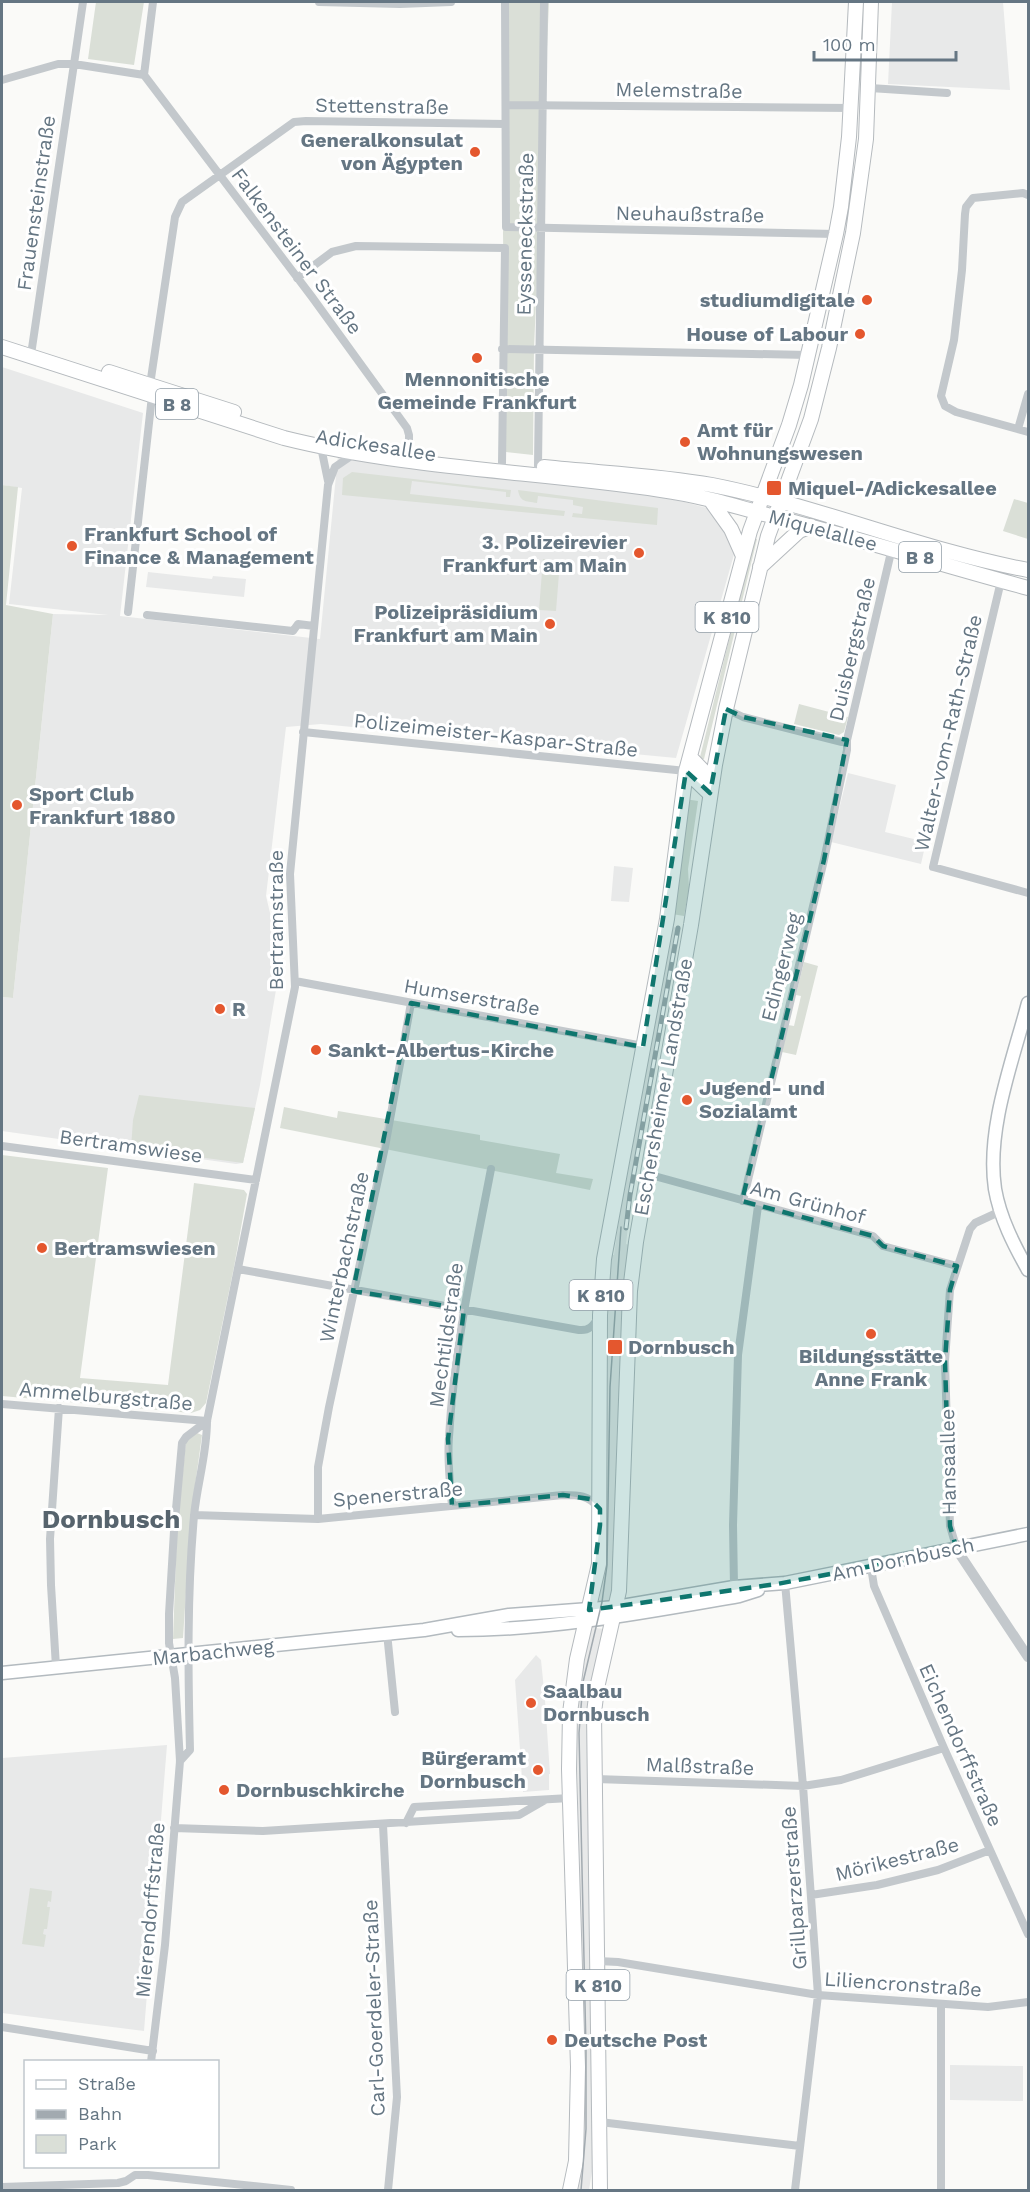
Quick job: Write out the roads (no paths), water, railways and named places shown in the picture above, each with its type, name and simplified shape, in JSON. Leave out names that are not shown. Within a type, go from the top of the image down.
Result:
[{"type":"main road","name":"Eschersheimer Landstraße","points":[[570,2190],[576,2161],[578,2067],[569,1754],[571,1699],[577,1659],[599,1564],[600,1315],[605,1254],[667,919],[682,795],[690,757],[756,512],[791,421],[836,234],[843,197],[851,108],[856,2]]},
{"type":"main road","points":[[774,517],[811,419],[829,348],[857,210],[870,88],[873,6]]},
{"type":"main road","name":"Adickesallee","points":[[2,338],[284,438],[321,447],[354,454],[663,490],[756,512]]},
{"type":"main road","name":"Adickesallee","points":[[2,347],[296,432],[348,444],[502,463],[669,478],[712,485],[762,498]]},
{"type":"main road","name":"Miquelallee","points":[[762,498],[993,563],[1029,570]]},
{"type":"main road","points":[[711,501],[731,530],[743,556]]},
{"type":"main road","name":"Miquelallee","points":[[756,512],[1029,588]]},
{"type":"main road","name":"K 810","points":[[708,767],[726,709],[774,517]]},
{"type":"main road","points":[[760,567],[799,531],[811,526]]},
{"type":"main road","points":[[690,757],[708,767]]},
{"type":"main road","points":[[687,771],[708,767]]},
{"type":"main road","points":[[708,767],[711,787]]},
{"type":"main road","points":[[687,771],[711,787]]},
{"type":"main road","name":"Eschersheimer Landstraße","points":[[600,2190],[594,1713],[621,1566],[630,1291],[647,1174],[684,968],[711,787]]},
{"type":"main road","points":[[1029,1003],[998,1116],[994,1149],[995,1189],[1001,1211],[1029,1270]]},
{"type":"main road","name":"Am Dornbusch","points":[[614,1613],[734,1587],[781,1583],[871,1567],[1029,1534]]},
{"type":"main road","name":"Am Dornbusch","points":[[614,1613],[739,1596],[781,1583]]},
{"type":"main road","name":"Marbachweg","points":[[2,1673],[424,1630],[509,1615],[614,1613]]},
{"type":"street","name":"Frauensteinstraße","points":[[32,348],[83,2]]},
{"type":"street","points":[[2,80],[58,64],[74,64],[144,75],[153,2]]},
{"type":"street","points":[[320,2],[451,2]]},
{"type":"street","name":"Eysseneckstraße","points":[[505,2],[506,227]]},
{"type":"street","name":"Eysseneckstraße","points":[[538,466],[544,2]]},
{"type":"street","name":"Falkensteiner Straße","points":[[144,75],[407,428],[409,453]]},
{"type":"street","points":[[870,88],[946,93]]},
{"type":"street","name":"Melemstraße","points":[[506,105],[851,108]]},
{"type":"street","name":"Stettenstraße","points":[[151,390],[178,210],[182,202],[294,122],[505,124]]},
{"type":"street","points":[[1029,195],[1023,193],[973,198],[966,207],[954,340],[942,396],[945,406],[956,412],[1029,432]]},
{"type":"street","name":"Neuhaußstraße","points":[[506,227],[836,234]]},
{"type":"street","name":"Eysseneckstraße","points":[[297,278],[332,252],[356,246],[505,248],[502,463]]},
{"type":"street","points":[[502,349],[808,355]]},
{"type":"street","points":[[128,612],[151,390]]},
{"type":"street","points":[[1018,429],[1029,394]]},
{"type":"street","name":"Bertramstraße","points":[[321,447],[328,485]]},
{"type":"street","name":"Bertramstraße","points":[[188,1654],[194,1515],[207,1440],[207,1421],[295,981],[290,874],[328,485],[335,466],[354,454]]},
{"type":"street","name":"Duisbergstraße","points":[[726,709],[740,716],[842,742],[847,740],[892,548]]},
{"type":"street","name":"Walter-vom-Rath-Straße","points":[[1001,581],[933,867],[1029,893]]},
{"type":"street","points":[[147,615],[293,631],[298,624],[314,626]]},
{"type":"street","name":"Polizeimeister-Kaspar-Straße","points":[[303,732],[687,771]]},
{"type":"street","name":"Edingerweg","points":[[743,1201],[824,860],[847,750],[847,740]]},
{"type":"street","name":"Humserstraße","points":[[295,981],[643,1046]]},
{"type":"street","name":"Winterbachstraße","points":[[318,1519],[318,1467],[353,1291],[387,1138],[411,1003]]},
{"type":"street","name":"Bertramswiese","points":[[2,1146],[256,1180]]},
{"type":"street","name":"Mechtildstraße","points":[[452,1506],[448,1439],[454,1371],[491,1169]]},
{"type":"street","name":"Am Grünhof","points":[[647,1174],[873,1236],[883,1246],[957,1266]]},
{"type":"street","points":[[734,1587],[733,1525],[738,1355],[758,1206]]},
{"type":"street","name":"Hansaallee","points":[[957,1550],[950,1526],[945,1360],[950,1290],[970,1229],[975,1223],[1001,1211]]},
{"type":"street","points":[[238,1269],[579,1330],[586,1330],[593,1326],[600,1315]]},
{"type":"street","name":"Ammelburgstraße","points":[[2,1404],[207,1421]]},
{"type":"street","points":[[56,1667],[50,1539],[59,1408]]},
{"type":"street","points":[[172,1656],[169,1614],[182,1443],[186,1437],[207,1421]]},
{"type":"street","name":"Spenerstraße","points":[[194,1515],[318,1519],[578,1495],[590,1499],[600,1509]]},
{"type":"street","points":[[957,1550],[1029,1657]]},
{"type":"street","name":"Eichendorffstraße","points":[[871,1567],[874,1586],[944,1748],[1029,1934]]},
{"type":"street","name":"Grillparzerstraße","points":[[781,1583],[803,1786],[818,1995],[795,2190]]},
{"type":"street","points":[[387,1634],[395,1712]]},
{"type":"street","name":"Mierendorffstraße","points":[[180,1761],[190,1750],[188,1654]]},
{"type":"street","name":"Mierendorffstraße","points":[[152,2060],[180,1761],[172,1656]]},
{"type":"street","name":"Malßstraße","points":[[596,1779],[803,1786],[841,1780],[944,1748]]},
{"type":"street","points":[[406,1823],[414,1807],[570,1798]]},
{"type":"street","points":[[174,1828],[263,1831],[519,1815],[544,1800]]},
{"type":"street","name":"Carl-Goerdeler-Straße","points":[[383,1825],[397,2097],[388,2190]]},
{"type":"street","name":"Mörikestraße","points":[[811,1895],[877,1885],[938,1870],[990,1850]]},
{"type":"street","name":"Liliencronstraße","points":[[598,1961],[618,1962],[818,1995],[988,2007],[1029,2002]]},
{"type":"street","points":[[941,2005],[941,2190]]},
{"type":"street","points":[[2,2027],[153,2051]]},
{"type":"street","points":[[600,2122],[800,2146]]},
{"type":"street","points":[[2,2187],[48,2188],[118,2183],[126,2181],[136,2171],[291,2190]]},
{"type":"tram line","points":[[581,2190],[586,2129],[586,2049],[579,1733],[583,1682],[602,1602],[607,1565],[610,1387],[621,1227]]},
{"type":"railway","points":[[626,1228],[678,928]]},
{"type":"place","name":"Generalkonsulat von Ägypten","points":[[475,152]]},
{"type":"place","name":"studiumdigitale","points":[[867,300]]},
{"type":"place","name":"House of Labour","points":[[860,334]]},
{"type":"place","name":"Mennonitische Gemeinde Frankfurt","points":[[477,358]]},
{"type":"place","name":"Amt für Wohnungswesen","points":[[685,442]]},
{"type":"place","name":"Miquel-/Adickesallee","points":[[774,488]]},
{"type":"place","name":"Frankfurt School of Finance & Management","points":[[72,546]]},
{"type":"place","name":"3. Polizeirevier Frankfurt am Main","points":[[639,553]]},
{"type":"place","name":"Polizeipräsidium Frankfurt am Main","points":[[550,624]]},
{"type":"place","name":"Sport Club Frankfurt 1880","points":[[17,805]]},
{"type":"place","name":"R","points":[[220,1009]]},
{"type":"place","name":"Sankt-Albertus-Kirche","points":[[316,1050]]},
{"type":"place","name":"Jugend- und Sozialamt","points":[[687,1100]]},
{"type":"place","name":"Bertramswiesen","points":[[42,1248]]},
{"type":"place","name":"Bildungsstätte Anne Frank","points":[[871,1334]]},
{"type":"place","name":"Dornbusch","points":[[615,1347]]},
{"type":"place","name":"Saalbau Dornbusch","points":[[531,1703]]},
{"type":"place","name":"Bürgeramt Dornbusch","points":[[538,1770]]},
{"type":"place","name":"Dornbuschkirche","points":[[224,1790]]},
{"type":"place","name":"Deutsche Post","points":[[552,2040]]},
{"type":"district","name":"Dornbusch","points":[[111,1519]]}]
